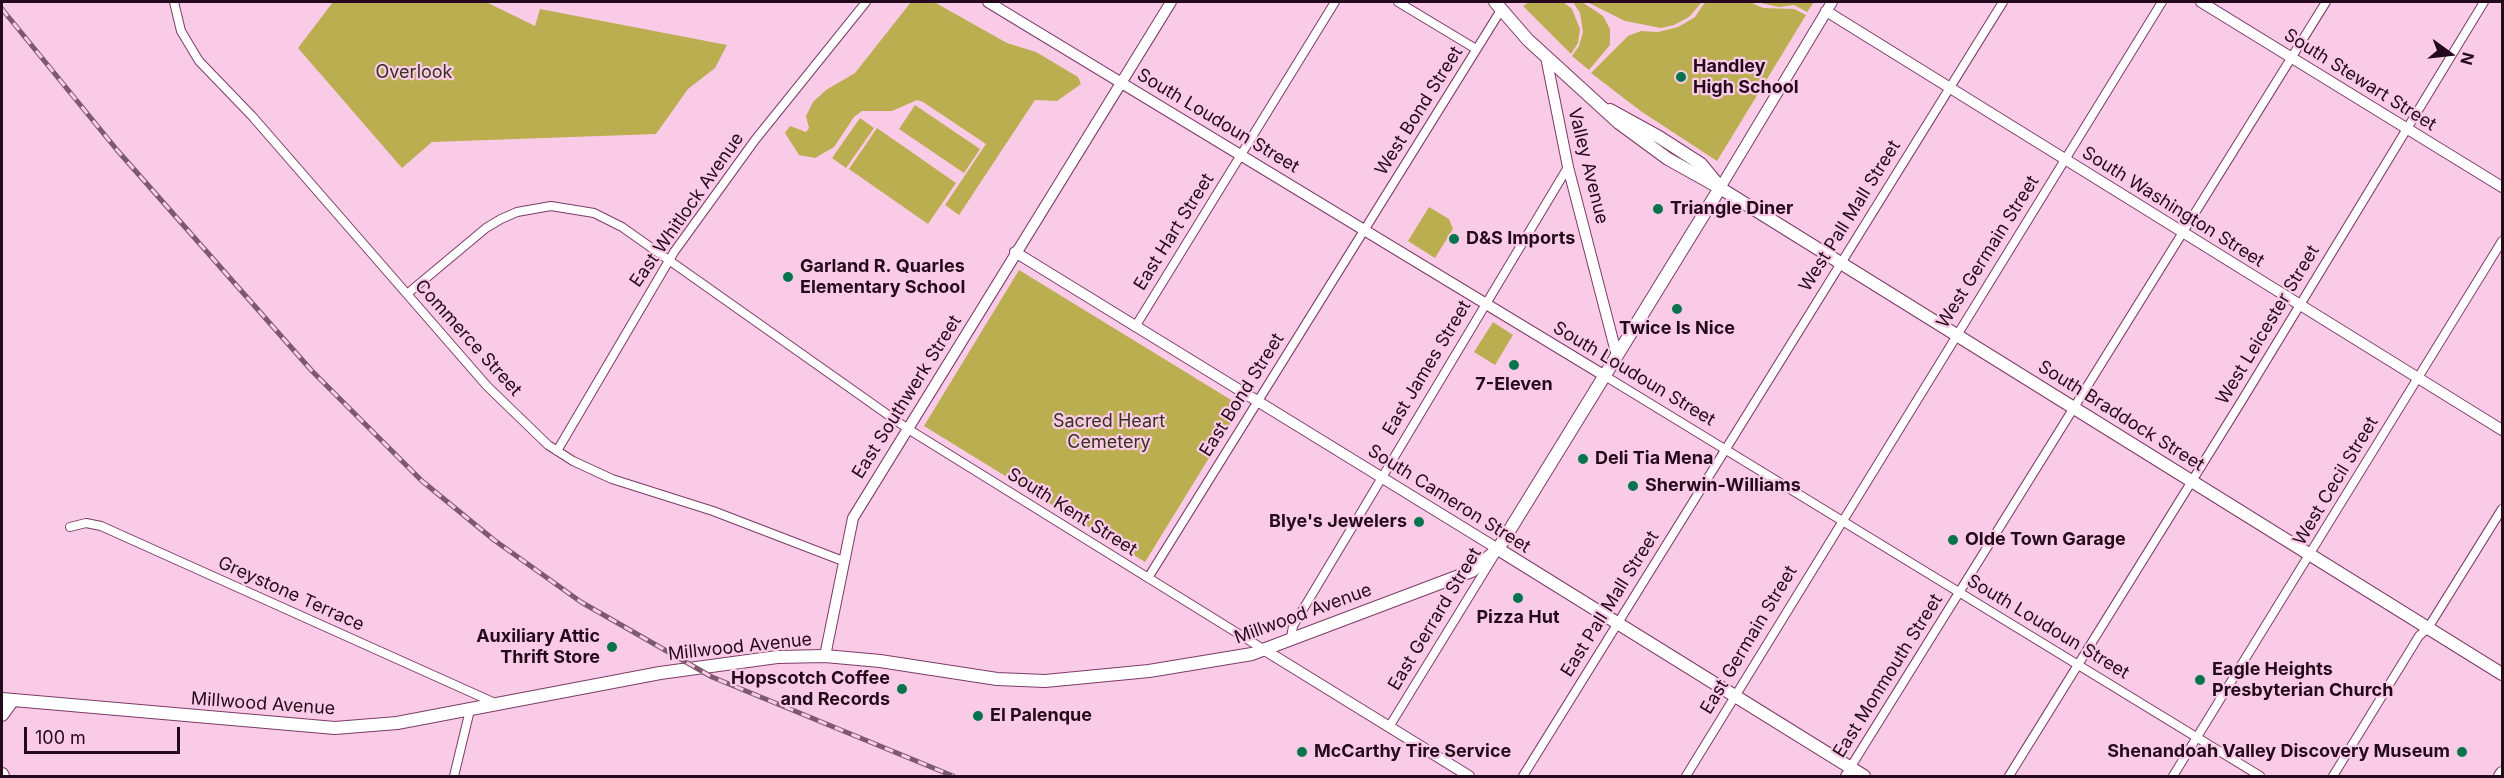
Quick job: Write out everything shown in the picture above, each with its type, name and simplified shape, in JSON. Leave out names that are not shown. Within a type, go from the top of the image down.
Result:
[{"type":"main road","points":[[1498,6],[1546,57]]},
{"type":"main road","name":"South Braddock Street","points":[[1546,57],[1599,105],[1657,152],[1720,188],[2502,674]]},
{"type":"main road","name":"East Gerrard Street","points":[[1498,549],[1720,188]]},
{"type":"main road","name":"South Cameron Street","points":[[1498,549],[1735,696],[1847,772],[1864,777]]},
{"type":"main road","name":"Millwood Avenue","points":[[7,700],[79,708],[334,728],[397,723],[721,663],[777,657],[825,656],[880,661],[997,679],[1046,681],[1149,671],[1252,654],[1472,571],[1498,549]]},
{"type":"main road","points":[[2,715],[7,700]]},
{"type":"street","name":"Commerce Street","points":[[174,2],[181,31],[199,61],[252,116],[488,386],[529,429],[557,451],[612,479],[713,511],[843,561]]},
{"type":"street","name":"East Whitlock Avenue","points":[[557,451],[668,260],[755,140],[866,2]]},
{"type":"street","name":"South Loudoun Street","points":[[988,2],[1724,448],[2260,777]]},
{"type":"street","name":"East Southwerk Street","points":[[825,656],[853,518],[1171,2]]},
{"type":"street","name":"East Hart Street","points":[[1135,327],[1335,2]]},
{"type":"street","points":[[1398,2],[1476,49]]},
{"type":"street","name":"West Pall Mall Street","points":[[1724,448],[2003,2]]},
{"type":"street","name":"West Germain Street","points":[[1841,520],[2162,2]]},
{"type":"street","name":"South Stewart Street","points":[[2200,2],[2502,187]]},
{"type":"street","name":"East Monmouth Street","points":[[1847,772],[2326,2]]},
{"type":"street","name":"West Leicester Street","points":[[2009,777],[2484,2]]},
{"type":"street","name":"West Bond Street","points":[[1365,230],[1476,49],[1498,6]]},
{"type":"street","points":[[1720,188],[1829,6]]},
{"type":"street","name":"South Washington Street","points":[[1829,6],[1949,88],[2502,430]]},
{"type":"street","name":"Valley Avenue","points":[[1546,57],[1568,167],[1617,356]]},
{"type":"street","name":"East James Street","points":[[1291,638],[1293,626],[1568,167]]},
{"type":"street","name":"South Kent Street","points":[[407,294],[486,228],[501,219],[534,208],[568,207],[594,213],[622,227],[908,429],[1469,777]]},
{"type":"street","name":"East Bond Street","points":[[1148,578],[1365,230]]},
{"type":"street","name":"West Cecil Street","points":[[2173,777],[2502,241]]},
{"type":"street","name":"South Cameron Street","points":[[1016,252],[1498,549]]},
{"type":"street","name":"East Pall Mall Street","points":[[1523,777],[1724,448]]},
{"type":"street","points":[[2333,777],[2419,636],[2428,628],[2502,509]]},
{"type":"street","name":"East Germain Street","points":[[1686,777],[1841,520]]},
{"type":"street","name":"Greystone Terrace","points":[[70,527],[86,523],[102,526],[497,704]]},
{"type":"street","name":"East Gerrard Street","points":[[1389,727],[1498,549]]},
{"type":"street","points":[[454,777],[470,710]]},
{"type":"green space","name":"Overlook","points":[[333,2],[486,2],[535,26],[540,9],[727,45],[715,68],[688,89],[656,134],[432,142],[402,168],[298,48]]},
{"type":"green space","points":[[911,2],[934,2],[1007,43],[1036,52],[1078,77],[1081,84],[1057,101],[1035,100],[959,215],[945,205],[986,144],[923,102],[917,100],[892,111],[862,111],[854,117],[834,147],[815,158],[799,155],[785,133],[790,126],[806,132],[809,128],[806,116],[813,102],[826,90],[855,73]]},
{"type":"green space","points":[[1529,2],[1563,2],[1572,9],[1580,29],[1578,43],[1571,54],[1523,6]]},
{"type":"green space","points":[[1573,2],[1582,2],[1603,16],[1610,29],[1610,45],[1589,70],[1572,56],[1579,46],[1583,32],[1580,13]]},
{"type":"green space","points":[[1587,2],[1702,2],[1689,17],[1674,25],[1661,28],[1625,21]]},
{"type":"green space","name":"Handley High School","points":[[1705,2],[1750,2],[1763,8],[1794,9],[1806,15],[1717,161],[1642,112],[1591,73],[1628,36],[1641,31],[1658,32],[1678,27],[1695,17]]},
{"type":"green space","points":[[1757,2],[1814,2],[1807,12],[1794,5],[1779,7]]},
{"type":"green space","points":[[915,105],[980,149],[964,173],[899,129]]},
{"type":"green space","points":[[860,118],[874,128],[846,168],[832,158]]},
{"type":"green space","points":[[877,128],[956,183],[928,224],[849,169]]},
{"type":"green space","points":[[1429,207],[1449,219],[1453,229],[1435,258],[1408,241]]},
{"type":"green space","name":"Sacred Heart Cemetery","points":[[1019,270],[1241,406],[1145,562],[924,426]]},
{"type":"green space","points":[[1493,322],[1513,335],[1495,365],[1474,352]]},
{"type":"railway","points":[[2,9],[117,150],[312,371],[422,481],[494,540],[581,602],[712,677],[953,776]]},
{"type":"place","name":"Handley High School","points":[[1681,77]]},
{"type":"place","name":"Triangle Diner","points":[[1658,209]]},
{"type":"place","name":"D&S Imports","points":[[1454,239]]},
{"type":"place","name":"Garland R. Quarles Elementary School","points":[[788,277]]},
{"type":"place","name":"Twice Is Nice","points":[[1677,309]]},
{"type":"place","name":"7-Eleven","points":[[1514,365]]},
{"type":"place","name":"Deli Tia Mena","points":[[1583,459]]},
{"type":"place","name":"Sherwin-Williams","points":[[1633,486]]},
{"type":"place","name":"Blye's Jewelers","points":[[1419,522]]},
{"type":"place","name":"Olde Town Garage","points":[[1953,540]]},
{"type":"place","name":"Pizza Hut","points":[[1518,598]]},
{"type":"place","name":"Auxiliary Attic Thrift Store","points":[[612,647]]},
{"type":"place","name":"Eagle Heights Presbyterian Church","points":[[2200,680]]},
{"type":"place","name":"Hopscotch Coffee and Records","points":[[902,689]]},
{"type":"place","name":"El Palenque","points":[[978,716]]},
{"type":"place","name":"McCarthy Tire Service","points":[[1302,752]]},
{"type":"place","name":"Shenandoah Valley Discovery Museum","points":[[2462,752]]}]
